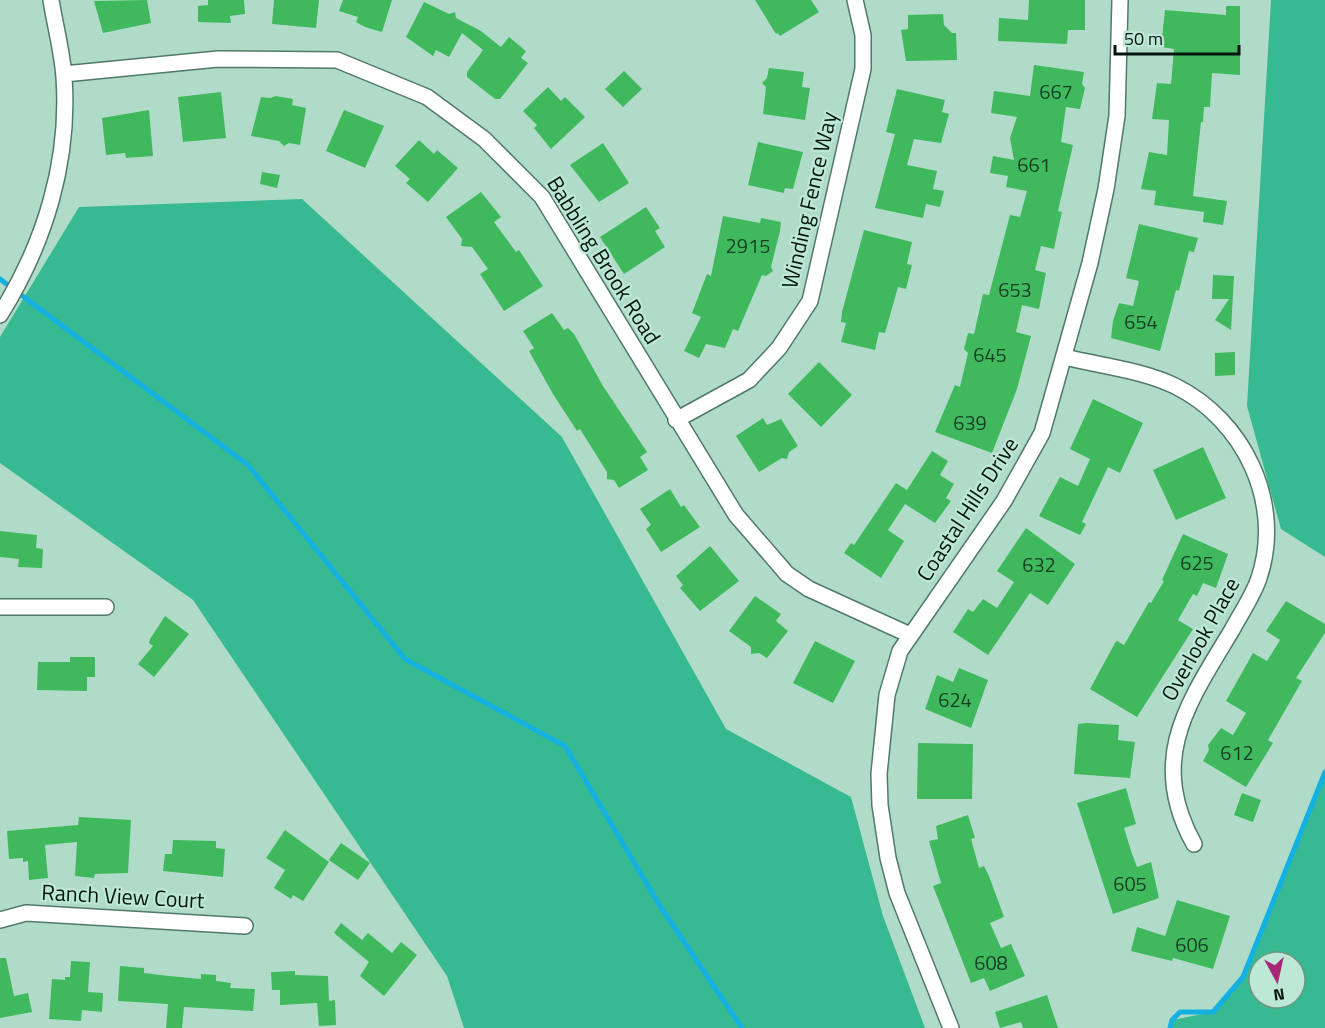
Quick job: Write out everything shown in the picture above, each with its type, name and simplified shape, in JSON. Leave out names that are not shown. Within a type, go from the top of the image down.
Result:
[{"type":"street","points":[[0,315],[32,254],[52,198],[64,142],[64,74],[51,0]]},
{"type":"street","name":"Winding Fence Way","points":[[676,420],[749,380],[792,332],[810,301],[863,69],[863,35],[855,0]]},
{"type":"street","name":"Coastal Hills Drive","points":[[951,1028],[897,893],[880,805],[879,751],[886,695],[900,651],[1004,501],[1042,433],[1090,263],[1108,179],[1117,116],[1120,0]]},
{"type":"street","name":"Babbling Brook Road","points":[[64,74],[218,59],[337,60],[427,97],[484,139],[542,197],[736,515],[787,574],[809,589],[910,635]]},
{"type":"street","name":"Overlook Place","points":[[1065,357],[1155,379],[1192,396],[1223,421],[1235,436],[1246,453],[1260,488],[1266,524],[1259,578],[1248,602],[1186,707],[1175,739],[1172,765],[1175,798],[1194,844]]},
{"type":"street","points":[[0,607],[106,607]]},
{"type":"street","name":"Ranch View Court","points":[[0,920],[26,913],[245,926]]},
{"type":"green space","points":[[1271,0],[1325,0],[1325,557],[1281,529],[1247,406]]},
{"type":"green space","points":[[302,199],[562,437],[726,729],[851,797],[883,916],[925,1028],[464,1028],[447,976],[193,600],[0,463],[0,337],[79,207]]},
{"type":"green space","points":[[1325,772],[1325,1028],[1170,1028],[1172,1020],[1213,1012],[1243,977],[1247,967],[1247,1010],[1307,1010],[1307,950],[1254,950]]},
{"type":"building","points":[[147,0],[151,23],[103,33],[94,1]]},
{"type":"building","points":[[208,0],[244,0],[245,14],[230,16],[231,23],[198,22],[198,6],[208,5]]},
{"type":"building","points":[[274,0],[319,0],[316,28],[272,24]]},
{"type":"building","points":[[343,0],[392,0],[382,32],[365,27],[356,22],[358,17],[339,11]]},
{"type":"building","points":[[755,0],[811,0],[819,12],[780,36],[776,34]]},
{"type":"building","points":[[1029,0],[1085,0],[1085,30],[1068,30],[1067,44],[998,41],[999,18],[1028,20]]},
{"type":"building","points":[[424,2],[449,14],[455,12],[456,18],[481,31],[501,47],[509,37],[526,51],[521,58],[528,63],[500,99],[495,99],[467,77],[467,72],[483,50],[462,33],[449,57],[436,50],[433,56],[406,37]]},
{"type":"building","points":[[1226,6],[1240,6],[1240,75],[1212,73],[1210,107],[1204,107],[1203,122],[1201,122],[1193,196],[1227,201],[1223,225],[1203,222],[1204,212],[1154,205],[1156,191],[1141,189],[1149,152],[1167,155],[1169,120],[1152,119],[1157,83],[1171,84],[1174,49],[1161,47],[1165,10],[1226,15]]},
{"type":"building","points":[[943,14],[944,25],[952,33],[956,33],[957,60],[906,61],[901,30],[908,29],[908,15]]},
{"type":"building","points":[[1034,65],[1084,72],[1082,84],[1085,88],[1080,109],[1066,107],[1061,142],[1073,145],[1058,211],[1062,212],[1054,249],[1041,246],[1035,270],[1046,273],[1039,309],[1022,305],[1016,332],[1031,336],[1017,389],[992,453],[935,432],[955,385],[960,387],[968,353],[964,349],[968,333],[974,334],[983,294],[989,295],[1010,215],[1020,217],[1027,191],[1006,187],[1008,176],[990,173],[993,156],[1014,160],[1010,138],[1017,117],[991,113],[994,91],[1030,96]]},
{"type":"building","points":[[769,68],[804,72],[802,87],[810,88],[805,120],[763,114],[766,87],[762,83],[767,78]]},
{"type":"building","points":[[624,71],[642,89],[623,107],[605,89]]},
{"type":"building","points":[[548,87],[561,101],[565,97],[585,117],[551,149],[534,128],[537,125],[523,111]]},
{"type":"building","points":[[897,89],[945,100],[942,112],[949,114],[941,143],[914,139],[907,165],[937,171],[933,189],[944,191],[940,207],[926,204],[923,218],[875,208],[895,134],[886,132]]},
{"type":"building","points":[[221,92],[226,138],[183,142],[178,97]]},
{"type":"building","points":[[276,96],[293,99],[292,105],[306,108],[300,145],[289,143],[284,146],[279,141],[251,136],[261,97]]},
{"type":"building","points":[[149,110],[153,156],[126,158],[125,153],[106,155],[102,118]]},
{"type":"building","points":[[344,110],[384,126],[365,168],[326,151]]},
{"type":"building","points":[[419,140],[434,154],[437,150],[458,168],[428,202],[406,183],[410,179],[395,166]]},
{"type":"building","points":[[758,142],[803,152],[793,189],[785,188],[784,193],[748,185]]},
{"type":"building","points":[[603,143],[629,183],[599,202],[570,165]]},
{"type":"building","points":[[262,172],[280,175],[277,188],[260,184]]},
{"type":"building","points":[[481,192],[501,217],[494,222],[516,252],[519,250],[543,286],[504,311],[480,274],[488,269],[472,247],[461,246],[462,239],[446,217]]},
{"type":"building","points":[[646,207],[660,228],[655,231],[665,247],[624,274],[600,237]]},
{"type":"building","points":[[723,216],[760,223],[761,218],[781,222],[780,231],[771,267],[773,271],[766,276],[762,275],[738,331],[733,329],[725,348],[706,344],[699,358],[684,351],[701,317],[692,313],[707,274],[711,276]]},
{"type":"building","points":[[1139,224],[1198,238],[1194,252],[1189,251],[1160,351],[1111,338],[1113,321],[1119,303],[1133,306],[1139,281],[1126,278]]},
{"type":"building","points":[[864,230],[912,242],[907,264],[912,265],[906,289],[898,287],[885,333],[879,332],[875,350],[841,342],[846,323],[841,322],[842,312]]},
{"type":"building","points":[[1213,275],[1234,276],[1231,330],[1215,320],[1229,299],[1212,299]]},
{"type":"building","points":[[552,313],[564,330],[568,328],[574,334],[603,386],[647,452],[640,457],[648,470],[619,488],[614,480],[607,479],[607,472],[580,429],[577,431],[553,394],[529,351],[534,348],[523,331]]},
{"type":"building","points":[[1235,352],[1235,375],[1215,376],[1215,353]]},
{"type":"building","points":[[819,362],[852,395],[821,427],[788,394]]},
{"type":"building","points":[[1093,399],[1143,423],[1120,473],[1108,467],[1082,522],[1086,524],[1080,535],[1039,516],[1060,477],[1078,486],[1090,459],[1070,449]]},
{"type":"building","points":[[763,418],[767,425],[781,419],[798,446],[789,452],[787,459],[782,458],[759,472],[736,436]]},
{"type":"building","points":[[1203,447],[1226,498],[1176,520],[1153,470]]},
{"type":"building","points":[[932,451],[948,461],[940,475],[954,484],[946,498],[951,501],[935,523],[905,504],[888,530],[904,541],[881,578],[844,553],[851,543],[854,545],[896,483],[907,490]]},
{"type":"building","points":[[670,489],[681,507],[684,505],[700,527],[661,552],[646,529],[651,525],[640,509]]},
{"type":"building","points":[[1026,528],[1075,564],[1048,605],[1030,593],[988,655],[953,632],[968,609],[973,612],[983,599],[997,608],[1014,582],[997,571]]},
{"type":"building","points":[[0,531],[37,535],[36,548],[43,549],[42,568],[18,567],[19,559],[0,557]]},
{"type":"building","points":[[1183,534],[1228,554],[1216,588],[1203,583],[1197,596],[1193,594],[1178,620],[1193,629],[1137,717],[1090,689],[1115,643],[1117,641],[1124,645],[1149,602],[1151,603],[1164,581],[1162,580]]},
{"type":"building","points":[[710,546],[739,581],[700,611],[680,588],[683,585],[676,576]]},
{"type":"building","points":[[755,596],[781,614],[776,621],[788,631],[767,658],[759,653],[751,654],[751,647],[729,631]]},
{"type":"building","points":[[1286,601],[1325,624],[1325,633],[1296,678],[1302,681],[1268,740],[1273,743],[1246,787],[1203,761],[1209,750],[1208,745],[1221,728],[1233,735],[1246,713],[1226,701],[1253,653],[1267,661],[1280,640],[1266,631]]},
{"type":"building","points":[[165,616],[189,634],[154,677],[138,664],[153,646],[149,643],[150,639]]},
{"type":"building","points":[[815,641],[855,661],[833,703],[793,683]]},
{"type":"building","points":[[70,657],[95,657],[95,677],[87,677],[87,691],[37,690],[38,662],[70,662]]},
{"type":"building","points":[[959,668],[988,680],[971,728],[925,709],[937,675],[953,682]]},
{"type":"building","points":[[1078,724],[1119,725],[1118,740],[1135,742],[1130,778],[1074,774]]},
{"type":"building","points":[[918,743],[973,744],[972,799],[917,799]]},
{"type":"building","points":[[1126,788],[1136,824],[1124,828],[1137,867],[1151,862],[1159,898],[1113,914],[1077,803]]},
{"type":"building","points":[[1242,793],[1261,800],[1253,822],[1234,815]]},
{"type":"building","points":[[968,815],[975,838],[971,839],[979,868],[984,866],[1004,917],[990,923],[1001,948],[1011,944],[1025,976],[990,991],[984,978],[971,983],[933,886],[941,883],[929,841],[938,839],[936,826]]},
{"type":"building","points":[[79,817],[131,820],[128,873],[95,874],[94,878],[75,876],[77,842],[45,845],[48,878],[29,880],[28,861],[23,862],[23,858],[9,859],[7,831],[78,825]]},
{"type":"building","points":[[285,830],[329,862],[303,901],[293,895],[291,899],[274,888],[285,870],[266,858]]},
{"type":"building","points":[[173,840],[216,841],[216,848],[225,849],[223,877],[163,871],[165,854],[172,854]]},
{"type":"building","points":[[341,843],[370,863],[358,880],[329,860]]},
{"type":"building","points":[[1177,900],[1230,916],[1213,969],[1173,958],[1172,961],[1131,951],[1137,927],[1165,936]]},
{"type":"building","points":[[341,923],[362,940],[368,933],[392,953],[401,942],[417,955],[384,996],[360,976],[369,962],[334,933]]},
{"type":"building","points":[[0,958],[6,958],[14,996],[28,993],[32,1012],[0,1018]]},
{"type":"building","points":[[71,961],[90,962],[88,992],[103,993],[102,1012],[82,1010],[81,1021],[49,1019],[52,979],[65,980],[65,977],[70,977]]},
{"type":"building","points":[[120,966],[144,968],[144,973],[201,979],[201,974],[216,975],[216,981],[231,983],[230,988],[255,989],[253,1011],[184,1007],[182,1028],[166,1028],[168,1004],[118,1001]]},
{"type":"building","points":[[295,971],[295,975],[328,976],[329,1001],[335,1000],[336,1025],[319,1026],[317,1003],[280,1005],[280,990],[272,990],[271,972]]},
{"type":"building","points":[[1047,995],[1058,1028],[1023,1028],[1021,1022],[1000,1028],[995,1012]]},
{"type":"waterway","points":[[0,279],[248,465],[405,659],[565,746],[660,906],[742,1028]]},
{"type":"waterway","points":[[1170,1028],[1172,1020],[1180,1012],[1213,1012],[1243,977],[1325,772]]}]
